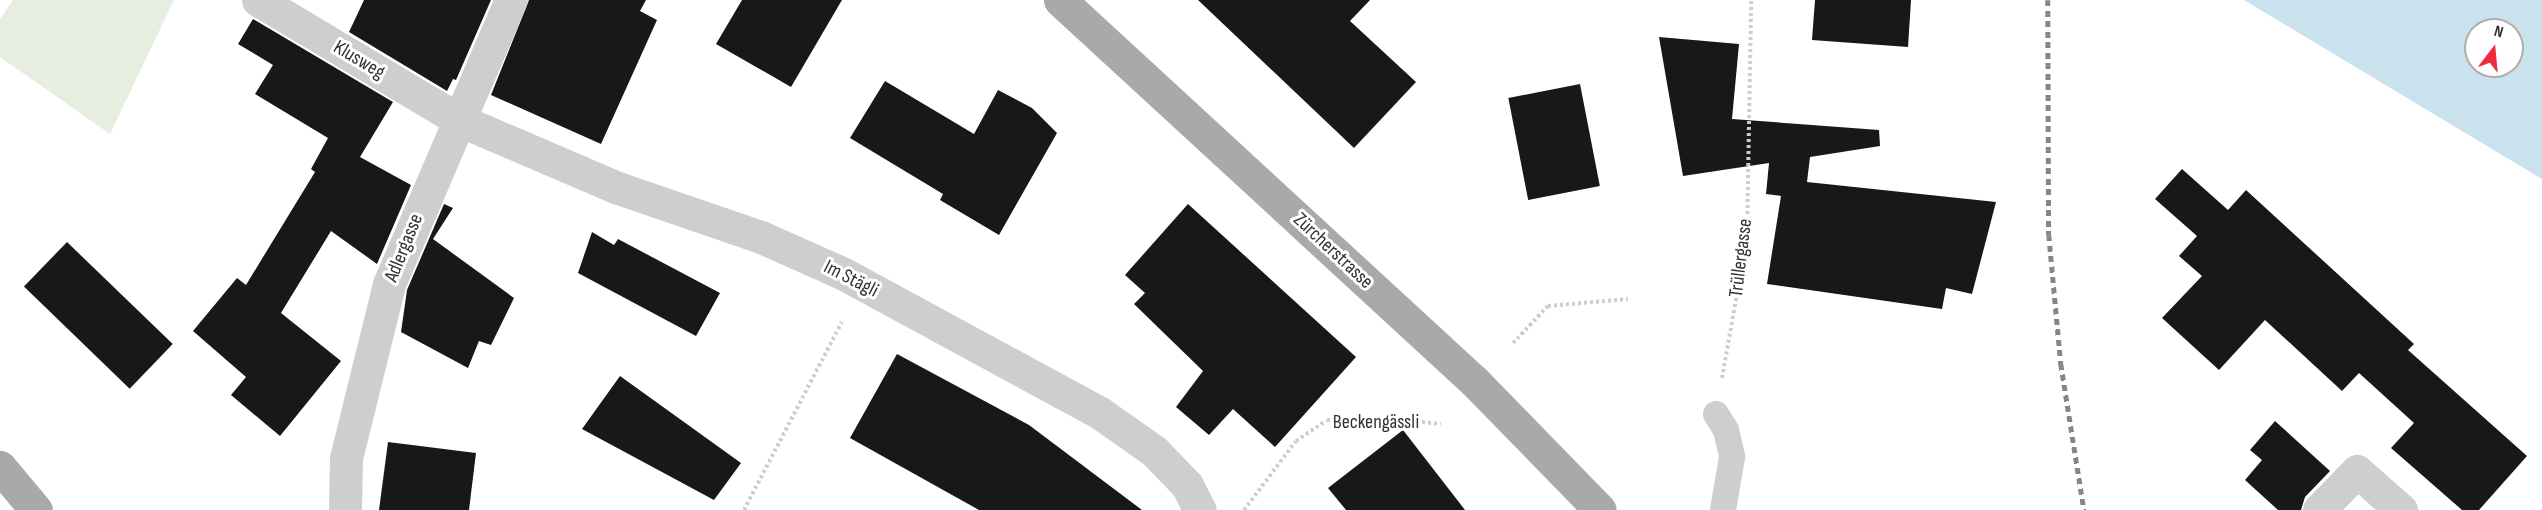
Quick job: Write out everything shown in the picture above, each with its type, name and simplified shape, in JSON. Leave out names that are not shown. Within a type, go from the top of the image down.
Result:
[{"type":"main road","name":"Zürcherstrasse","points":[[1060,0],[1476,382],[1600,510]]},
{"type":"main road","points":[[0,467],[36,510]]},
{"type":"street","name":"Klusweg","points":[[258,0],[459,120]]},
{"type":"street","name":"Adlergasse","points":[[345,510],[346,458],[389,284],[512,0]]},
{"type":"street","name":"Im Stägli","points":[[459,120],[618,188],[761,237],[844,274],[1100,413],[1154,451],[1186,485],[1200,510]]},
{"type":"street","points":[[2319,510],[2357,471],[2401,510]]},
{"type":"lane","points":[[1716,414],[1726,430],[1732,457],[1723,510]]},
{"type":"path","name":"Trüllergasse","points":[[1716,414],[1747,238],[1751,0]]},
{"type":"path","points":[[1513,343],[1548,306],[1628,299]]},
{"type":"path","points":[[744,510],[844,318]]},
{"type":"path","name":"Beckengässli","points":[[1244,510],[1296,441],[1327,420],[1386,418],[1441,424]]},
{"type":"green space","points":[[13,0],[174,0],[110,134],[0,57],[0,19]]},
{"type":"water","points":[[2244,0],[2542,0],[2542,179]]},
{"type":"building","points":[[364,0],[491,0],[456,80],[453,79],[447,91],[349,32]]},
{"type":"building","points":[[529,0],[646,0],[640,11],[657,20],[601,144],[491,95]]},
{"type":"building","points":[[742,0],[842,0],[791,87],[716,44]]},
{"type":"building","points":[[1198,0],[1370,0],[1350,21],[1416,82],[1354,148]]},
{"type":"building","points":[[1815,0],[1911,0],[1908,47],[1812,40]]},
{"type":"building","points":[[253,19],[393,102],[360,157],[411,185],[377,264],[331,231],[281,313],[341,361],[280,436],[231,395],[246,377],[193,331],[237,278],[246,285],[315,172],[311,169],[328,138],[255,94],[273,65],[238,44]]},
{"type":"building","points":[[1659,37],[1739,44],[1732,119],[1879,130],[1880,146],[1810,157],[1807,182],[1996,202],[1972,294],[1946,288],[1942,309],[1767,284],[1781,196],[1766,194],[1769,163],[1683,176]]},
{"type":"building","points":[[885,81],[974,134],[998,90],[1032,108],[1057,133],[999,235],[940,200],[943,194],[850,138]]},
{"type":"building","points":[[1580,84],[1600,186],[1528,200],[1508,98]]},
{"type":"building","points":[[2182,169],[2228,210],[2246,190],[2414,344],[2408,350],[2527,456],[2479,510],[2462,510],[2391,448],[2414,423],[2359,373],[2342,391],[2265,320],[2219,370],[2162,318],[2202,276],[2179,256],[2197,236],[2155,199]]},
{"type":"building","points":[[444,204],[453,208],[433,239],[514,298],[491,345],[479,341],[468,368],[401,332],[407,290]]},
{"type":"building","points":[[1188,204],[1356,357],[1275,447],[1233,409],[1209,435],[1176,407],[1203,371],[1134,304],[1145,293],[1125,275]]},
{"type":"building","points":[[592,232],[614,245],[618,239],[720,293],[696,336],[578,273]]},
{"type":"building","points":[[67,242],[173,344],[130,389],[24,287]]},
{"type":"building","points":[[897,354],[1029,425],[1142,510],[979,510],[850,438]]},
{"type":"building","points":[[620,376],[741,463],[714,500],[582,429]]},
{"type":"building","points":[[2275,421],[2330,471],[2305,497],[2301,510],[2278,510],[2245,480],[2262,460],[2250,450]]},
{"type":"building","points":[[1403,430],[1465,510],[1346,510],[1328,488]]},
{"type":"building","points":[[388,442],[476,453],[469,510],[379,510]]},
{"type":"railway","points":[[2048,0],[2049,235],[2061,364],[2084,510]]}]
